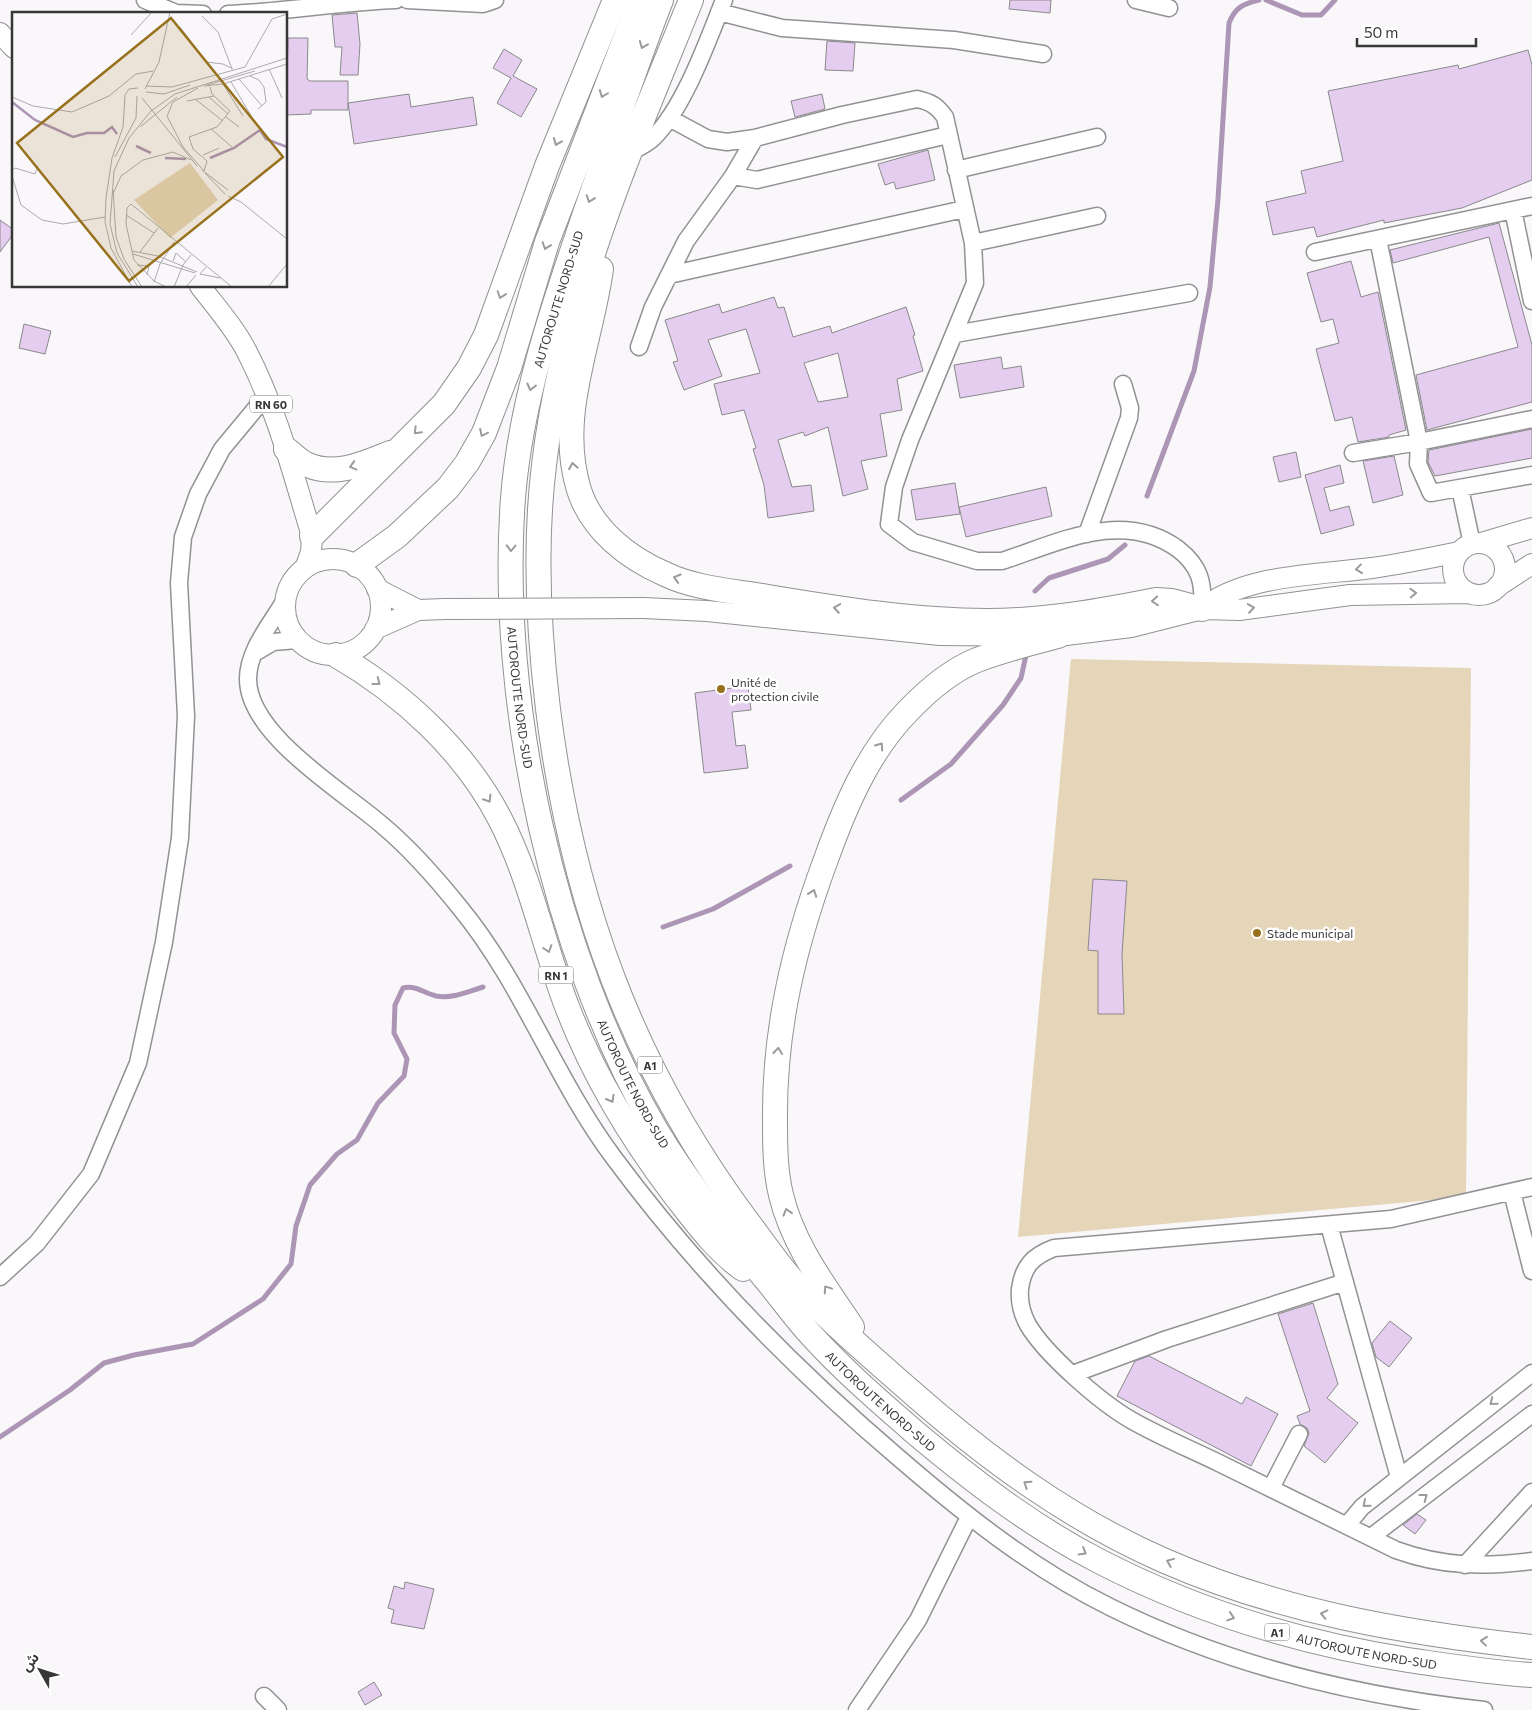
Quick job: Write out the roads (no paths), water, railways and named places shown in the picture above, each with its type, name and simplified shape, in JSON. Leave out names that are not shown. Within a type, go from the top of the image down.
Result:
[{"type":"highway","points":[[312,536],[444,404],[469,368],[486,335],[547,166],[615,0]]},
{"type":"highway","points":[[357,565],[397,536],[448,488],[467,463],[484,433],[509,368],[547,242],[640,0]]},
{"type":"highway","name":"AUTOROUTE NORD-SUD","points":[[661,0],[639,57],[565,270],[532,384],[518,446],[511,555],[514,640],[524,729],[538,812],[554,880],[591,992],[631,1084],[657,1132],[713,1215],[812,1336],[870,1393],[943,1456],[1041,1527],[1098,1560],[1204,1609],[1277,1632],[1364,1653],[1448,1666],[1532,1675]]},
{"type":"highway","name":"AUTOROUTE NORD-SUD","points":[[691,0],[612,196],[566,341],[551,416],[540,507],[537,580],[541,650],[558,781],[572,844],[589,911],[621,1002],[658,1081],[711,1172],[783,1270],[816,1307],[949,1425],[999,1465],[1051,1500],[1091,1524],[1164,1560],[1258,1595],[1354,1621],[1455,1638],[1532,1647]]},
{"type":"highway","points":[[612,196],[599,286],[577,375],[570,440],[573,467],[580,493],[592,518],[609,538],[634,557],[666,575],[706,587],[844,609],[928,619],[988,621],[1054,617],[1156,600],[1172,601],[1202,609]]},
{"type":"highway","points":[[286,449],[307,465],[320,468],[343,469],[399,449]]},
{"type":"highway","points":[[873,1359],[805,1257],[794,1235],[781,1194],[775,1156],[774,1081],[782,1012],[794,957],[809,906],[839,823],[859,780],[879,746],[906,712],[941,682],[975,660],[1058,636]]},
{"type":"highway","name":"RN 1","points":[[336,655],[374,679],[422,720],[449,747],[476,780],[500,819],[526,881],[566,1005],[598,1076],[639,1148],[715,1245],[782,1299]]},
{"type":"main road","points":[[0,33],[12,46]]},
{"type":"main road","name":"RN 60","points":[[202,288],[228,322],[246,350],[270,402],[312,536],[311,552],[306,566]]},
{"type":"main road","points":[[1202,609],[1223,594],[1247,584],[1389,566],[1471,546],[1532,528]]},
{"type":"main road","name":"RN 60","points":[[312,536],[332,558]]},
{"type":"main road","points":[[1471,546],[1496,549],[1501,555],[1505,571],[1498,586]]},
{"type":"main road","points":[[1468,593],[1456,583],[1452,567],[1471,546]]},
{"type":"main road","points":[[376,629],[381,609],[377,589],[373,580],[357,565],[345,560],[332,558],[318,561],[306,566],[292,581],[285,600],[285,614],[289,628],[297,640],[308,649],[322,654],[336,655],[359,647],[376,629],[418,610],[643,608],[708,611],[940,634],[1058,636],[1131,627],[1202,609],[1239,610],[1350,595],[1484,594],[1532,564]]},
{"type":"main road","points":[[377,589],[418,610]]},
{"type":"street","points":[[145,0],[174,12]]},
{"type":"street","points":[[266,12],[362,1],[396,0]]},
{"type":"street","points":[[407,0],[483,4],[496,0]]},
{"type":"street","points":[[1136,0],[1169,8]]},
{"type":"street","points":[[630,152],[652,140],[669,118],[683,94],[722,6],[782,28],[954,40],[1043,54]]},
{"type":"street","points":[[669,118],[708,139],[727,142],[755,138],[842,115],[917,99],[938,106],[945,117],[973,243],[975,283],[902,464],[894,487],[889,524],[913,542],[988,563],[1002,561],[1087,534],[1123,528],[1151,534],[1167,541],[1198,570],[1204,589],[1202,609]]},
{"type":"street","points":[[733,176],[757,180],[948,135]]},
{"type":"street","points":[[956,170],[1097,137]]},
{"type":"street","points":[[639,347],[653,306],[686,241],[733,176],[755,138]]},
{"type":"street","points":[[1315,252],[1532,206]]},
{"type":"street","points":[[668,275],[964,209]]},
{"type":"street","points":[[1512,210],[1532,301]]},
{"type":"street","points":[[973,243],[1097,216]]},
{"type":"street","points":[[1378,239],[1419,442],[1418,464],[1432,493],[1532,475]]},
{"type":"street","points":[[955,334],[1189,292]]},
{"type":"street","points":[[1087,534],[1129,418],[1130,408],[1123,384]]},
{"type":"street","points":[[0,1277],[37,1244],[91,1174],[138,1063],[164,942],[180,838],[186,716],[179,583],[183,537],[198,494],[222,449],[256,408],[270,402]]},
{"type":"street","points":[[1353,453],[1419,442],[1532,419]]},
{"type":"street","points":[[1460,488],[1471,546]]},
{"type":"street","points":[[285,600],[252,655],[249,688],[253,704],[262,721],[288,748],[385,827],[424,866],[463,911],[492,948],[598,1134],[677,1240],[788,1358],[850,1416],[969,1517],[1004,1544],[1108,1606],[1210,1651],[1360,1692],[1425,1704],[1484,1710]]},
{"type":"street","points":[[252,655],[273,642],[297,640]]},
{"type":"street","points":[[1532,1187],[1391,1219],[1054,1248],[1040,1254],[1029,1262],[1023,1273],[1020,1306],[1028,1324],[1037,1337],[1073,1374],[1130,1419],[1371,1537],[1418,1558],[1465,1565],[1490,1566],[1532,1561]]},
{"type":"street","points":[[1512,1192],[1532,1271]]},
{"type":"street","points":[[1329,1225],[1399,1477]]},
{"type":"street","points":[[1073,1374],[1167,1339],[1345,1282]]},
{"type":"street","points":[[1347,1525],[1362,1507],[1532,1373]]},
{"type":"street","points":[[1371,1537],[1532,1414]]},
{"type":"street","points":[[1271,1488],[1299,1434]]},
{"type":"street","points":[[1465,1565],[1532,1492]]},
{"type":"street","points":[[857,1710],[918,1620],[969,1517]]},
{"type":"street","points":[[264,1696],[278,1710]]},
{"type":"waterway","points":[[1147,496],[1194,371],[1210,287],[1218,199],[1229,23],[1240,7],[1259,0]]},
{"type":"waterway","points":[[1266,0],[1302,15],[1321,15],[1335,0]]},
{"type":"waterway","points":[[1035,591],[1049,578],[1108,559],[1125,545]]},
{"type":"waterway","points":[[901,800],[951,764],[1003,705],[1021,678],[1026,655]]},
{"type":"waterway","points":[[663,927],[713,909],[790,866]]},
{"type":"waterway","points":[[0,1437],[70,1390],[104,1363],[134,1355],[193,1344],[263,1299],[291,1264],[296,1226],[310,1185],[337,1154],[357,1140],[378,1103],[404,1076],[407,1059],[394,1033],[395,1005],[403,988],[416,988],[431,995],[448,997],[483,987]]},
{"type":"place","name":"Unité de protection civile","points":[[721,689]]},
{"type":"place","name":"Stade municipal","points":[[1257,933]]}]
